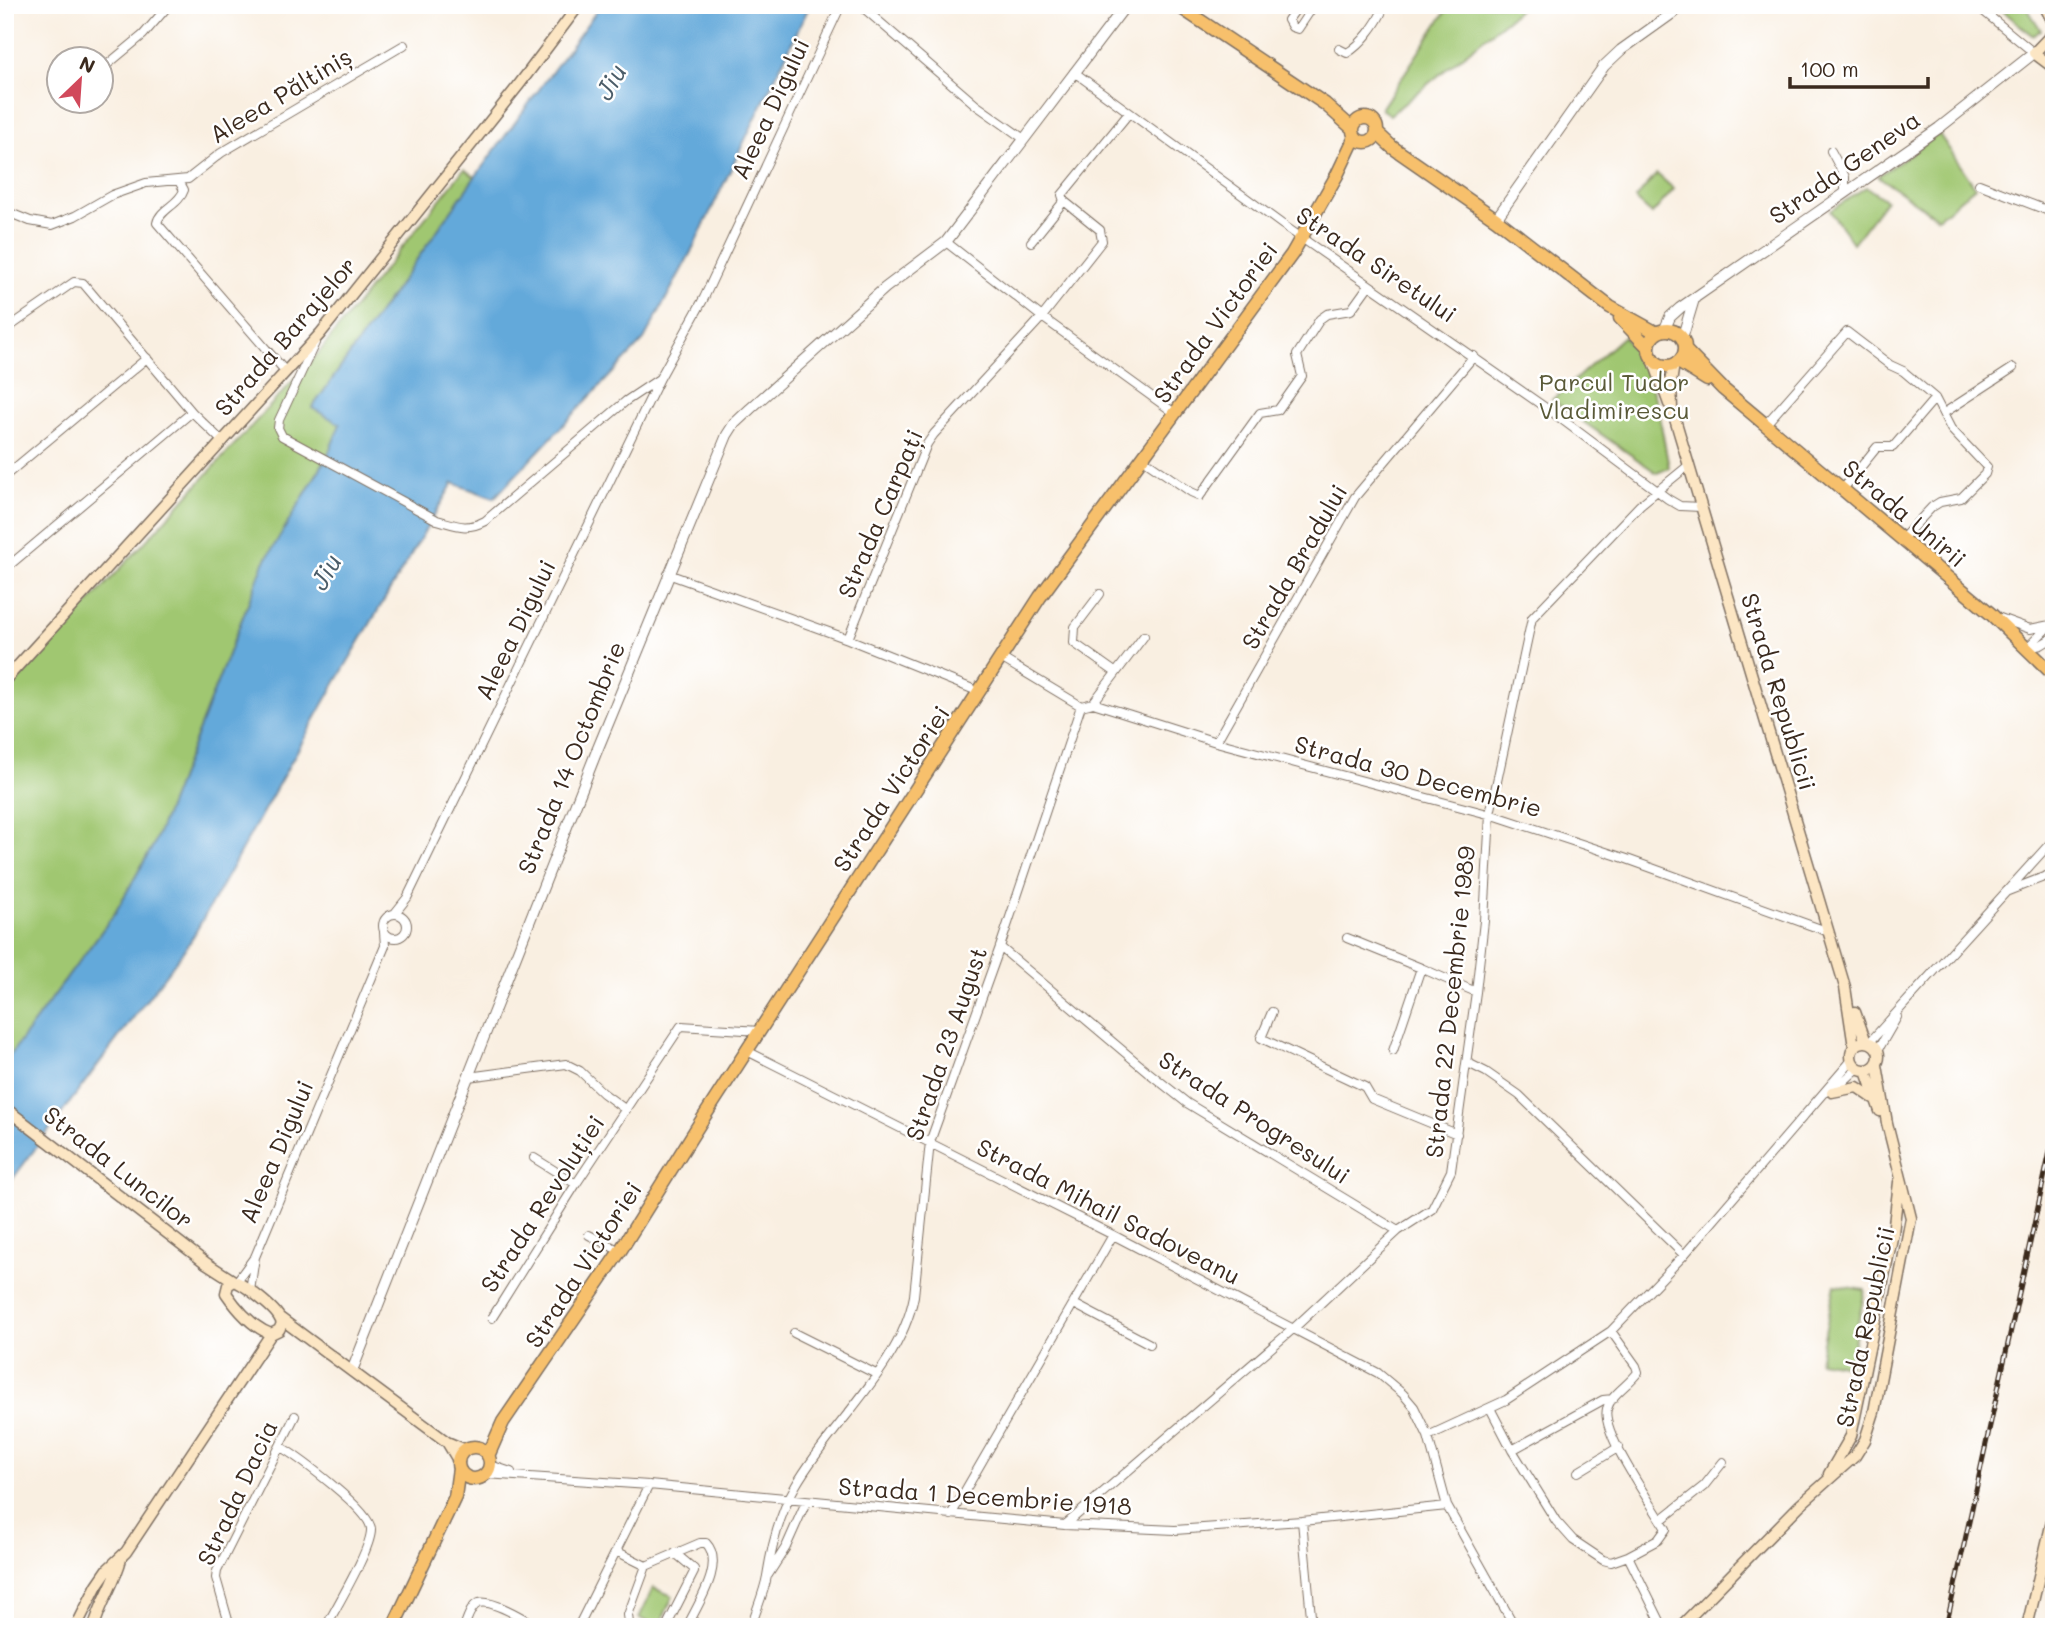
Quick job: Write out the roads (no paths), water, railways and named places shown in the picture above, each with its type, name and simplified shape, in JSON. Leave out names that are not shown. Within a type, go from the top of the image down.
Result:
[{"type":"main road","name":"Strada Barajelor","points":[[5,680],[320,334],[518,86],[579,5]]},
{"type":"main road","name":"Strada Unirii","points":[[1177,5],[1325,104],[1364,136],[1392,147],[1496,219],[1610,307],[1663,365],[1676,363],[1723,389]]},
{"type":"main road","name":"Strada Unirii","points":[[1188,5],[1213,27]]},
{"type":"main road","points":[[2044,6],[2054,16]]},
{"type":"main road","points":[[2044,6],[2054,24]]},
{"type":"main road","name":"Strada Geneva","points":[[2034,53],[2052,36]]},
{"type":"main road","points":[[2034,53],[2054,68]]},
{"type":"main road","name":"Strada Unirii","points":[[1325,104],[1375,122],[1364,136]]},
{"type":"main road","points":[[1364,118],[1356,123],[1364,136]]},
{"type":"main road","name":"Strada Victoriei","points":[[393,1627],[455,1497],[484,1465],[496,1436],[620,1251],[1050,582],[1269,288],[1337,175],[1364,136]]},
{"type":"main road","name":"Strada Unirii","points":[[1610,307],[1661,332],[1674,332],[1723,389],[1991,614],[2052,673]]},
{"type":"main road","points":[[1651,354],[1653,337],[1661,332]]},
{"type":"main road","points":[[1676,363],[1684,344]]},
{"type":"main road","name":"Strada Republicii","points":[[1651,354],[1664,395],[1672,409],[1829,932],[1845,988],[1858,1067],[1886,1123]]},
{"type":"main road","name":"Strada Republicii","points":[[1672,409],[1671,383],[1676,363]]},
{"type":"main road","name":"Strada Republicii","points":[[1822,1485],[1855,1456],[1865,1440],[1874,1412],[1911,1217],[1886,1123],[1877,1065],[1871,1045],[1845,988]]},
{"type":"main road","points":[[1854,1047],[1871,1045]]},
{"type":"main road","points":[[1858,1067],[1877,1065]]},
{"type":"main road","points":[[1832,1092],[1857,1087],[1875,1100]]},
{"type":"main road","name":"Strada Luncilor","points":[[5,1108],[206,1263],[250,1291],[277,1327]]},
{"type":"main road","name":"Strada Republicii","points":[[1822,1485],[1851,1436],[1893,1233],[1898,1205],[1899,1174]]},
{"type":"main road","points":[[1893,1233],[1909,1236]]},
{"type":"main road","name":"Strada Luncilor","points":[[206,1263],[226,1293],[253,1323],[277,1327]]},
{"type":"main road","points":[[226,1293],[228,1285],[236,1281]]},
{"type":"main road","points":[[253,1323],[258,1335],[257,1357]]},
{"type":"main road","points":[[76,1627],[97,1585],[108,1569],[121,1559],[277,1327],[307,1338],[447,1441],[467,1450],[484,1465],[465,1476],[447,1441]]},
{"type":"main road","points":[[459,1465],[467,1450]]},
{"type":"main road","name":"Strada Victoriei","points":[[455,1497],[459,1465]]},
{"type":"main road","points":[[1680,1627],[1822,1485]]},
{"type":"main road","points":[[2027,1627],[2050,1541],[2054,1513]]},
{"type":"main road","points":[[94,1627],[121,1559]]},
{"type":"street","points":[[116,57],[143,35],[169,5]]},
{"type":"street","name":"Aleea Digului","points":[[395,913],[407,898],[660,379],[704,298],[841,5]]},
{"type":"street","points":[[860,5],[976,104],[1024,139]]},
{"type":"street","points":[[1299,5],[1288,20],[1292,27],[1298,29],[1314,5]]},
{"type":"street","points":[[1339,50],[1346,54],[1353,49],[1380,16],[1383,9],[1379,5]]},
{"type":"street","points":[[1496,219],[1597,74],[1621,50],[1684,5]]},
{"type":"street","points":[[1976,5],[2034,53]]},
{"type":"street","name":"Strada 14 Octombrie","points":[[352,1371],[721,446],[734,424],[885,288],[946,242],[1123,7]]},
{"type":"street","name":"Aleea Păltiniș","points":[[5,211],[43,225],[52,225],[75,216],[112,195],[146,183],[188,179],[221,153],[404,45]]},
{"type":"street","name":"Strada Geneva","points":[[1661,332],[1674,313],[1948,121],[2034,53]]},
{"type":"street","name":"Strada Siretului","points":[[1074,72],[1301,237],[1474,356],[1656,490]]},
{"type":"street","points":[[1031,242],[1064,201],[1064,191],[1129,113]]},
{"type":"street","points":[[1831,151],[1842,169],[1845,193]]},
{"type":"street","points":[[179,181],[184,190],[183,194],[176,204],[159,216],[158,223],[286,372]]},
{"type":"street","points":[[1979,184],[2054,213]]},
{"type":"street","name":"Strada Carpați","points":[[848,639],[927,444],[934,433],[1042,317],[1102,241],[1100,230],[1064,201]]},
{"type":"street","points":[[946,242],[1042,317],[1176,414]]},
{"type":"street","points":[[5,330],[74,282],[83,283],[192,412],[223,442]]},
{"type":"street","points":[[1143,459],[1200,496],[1260,412],[1278,410],[1299,383],[1302,376],[1297,355],[1320,318],[1327,314],[1351,310],[1369,285]]},
{"type":"street","points":[[1684,344],[1694,299]]},
{"type":"street","points":[[1766,425],[1847,332],[1890,365],[1903,371],[1935,398],[1951,429],[1987,467],[1985,474],[1961,498],[1940,502],[1932,507],[1901,540]]},
{"type":"street","name":"Aleea Digului","points":[[320,334],[294,386],[278,428],[282,436],[437,520],[473,527],[485,522],[626,401],[660,379]]},
{"type":"street","name":"Strada Bradului","points":[[1216,742],[1349,507],[1474,356]]},
{"type":"street","points":[[5,476],[147,358]]},
{"type":"street","points":[[1944,413],[2013,368]]},
{"type":"street","points":[[1843,489],[1877,447],[1894,447],[1935,398]]},
{"type":"street","points":[[5,569],[192,412]]},
{"type":"street","name":"Strada 22 Decembrie 1989","points":[[1065,1525],[1293,1329],[1398,1231],[1432,1209],[1451,1171],[1468,1063],[1484,922],[1490,814],[1532,618],[1656,490],[1689,465]]},
{"type":"street","points":[[1656,490],[1681,506],[1701,507]]},
{"type":"street","points":[[668,574],[848,639],[980,692]]},
{"type":"street","points":[[1100,594],[1075,627],[1074,643],[1115,672]]},
{"type":"street","points":[[1991,614],[2020,627],[2040,629],[2052,623]]},
{"type":"street","points":[[2027,648],[2052,623]]},
{"type":"street","points":[[1001,658],[1081,706],[1093,703],[1144,636]]},
{"type":"street","points":[[2027,648],[2041,645],[2054,637]]},
{"type":"street","points":[[2052,673],[2054,653]]},
{"type":"street","name":"Strada 30 Decembrie","points":[[1093,703],[1216,742],[1490,814],[1624,858],[1829,932]]},
{"type":"street","name":"Strada 23 August","points":[[751,1627],[766,1577],[772,1545],[798,1480],[891,1352],[911,1310],[930,1142],[1000,947],[1081,706]]},
{"type":"street","points":[[1871,1045],[1905,1002],[2054,839]]},
{"type":"street","points":[[2005,892],[2054,873]]},
{"type":"street","name":"Aleea Digului","points":[[406,920],[407,898]]},
{"type":"street","points":[[385,946],[401,937],[408,926],[406,920],[395,913],[384,919],[384,932],[395,938],[401,937]]},
{"type":"street","name":"Aleea Digului","points":[[250,1291],[255,1257],[385,946],[384,932]]},
{"type":"street","points":[[1347,938],[1476,992]]},
{"type":"street","name":"Strada Progresului","points":[[1000,947],[1187,1103],[1398,1231]]},
{"type":"street","points":[[1393,1051],[1421,968]]},
{"type":"street","points":[[1272,1012],[1261,1038],[1365,1087],[1372,1099],[1457,1134]]},
{"type":"street","name":"Strada Revoluției","points":[[492,1318],[576,1184],[681,1026],[760,1031]]},
{"type":"street","name":"Strada Mihail Sadoveanu","points":[[747,1051],[1113,1235],[1378,1373],[1410,1400],[1427,1436]]},
{"type":"street","points":[[1468,1063],[1519,1095],[1684,1255]]},
{"type":"street","name":"Strada Revoluției","points":[[468,1077],[566,1064],[580,1070],[603,1093],[626,1110]]},
{"type":"street","points":[[1818,1098],[1832,1092],[1858,1067]]},
{"type":"street","points":[[1515,1627],[1447,1506],[1427,1436],[1506,1400],[1611,1331],[1684,1255],[1818,1098],[1858,1067]]},
{"type":"street","points":[[534,1158],[576,1184]]},
{"type":"street","points":[[589,1235],[620,1251]]},
{"type":"street","points":[[951,1515],[1113,1235]]},
{"type":"street","name":"Aleea Digului","points":[[236,1281],[255,1257]]},
{"type":"street","points":[[1074,1304],[1150,1344]]},
{"type":"street","points":[[1490,1408],[1512,1450],[1565,1533],[1603,1560],[1611,1562],[1629,1556],[1662,1538],[1666,1529],[1606,1419],[1606,1412],[1613,1399],[1637,1372],[1611,1331]]},
{"type":"street","points":[[794,1333],[876,1374]]},
{"type":"street","points":[[1512,1450],[1603,1400],[1613,1399]]},
{"type":"street","name":"Strada Dacia","points":[[230,1627],[216,1578],[217,1571],[295,1416]]},
{"type":"street","points":[[281,1447],[353,1502],[366,1516],[371,1527],[364,1552],[326,1627]]},
{"type":"street","points":[[1578,1472],[1619,1447]]},
{"type":"street","points":[[1661,1520],[1704,1486],[1723,1462]]},
{"type":"street","name":"Strada 1 Decembrie 1918","points":[[484,1465],[520,1475],[649,1485],[806,1502],[1065,1525],[1175,1530],[1302,1521],[1447,1506]]},
{"type":"street","points":[[578,1627],[649,1485]]},
{"type":"street","name":"Strada 23 August","points":[[766,1577],[786,1547],[806,1502]]},
{"type":"street","points":[[1302,1521],[1312,1627]]},
{"type":"street","points":[[634,1627],[629,1623],[628,1615],[646,1566],[700,1543],[706,1543],[712,1551],[712,1572],[687,1627]]},
{"type":"street","points":[[616,1551],[646,1566]]},
{"type":"street","points":[[666,1627],[694,1572],[694,1569],[675,1553]]},
{"type":"street","points":[[1629,1556],[1663,1627]]},
{"type":"street","points":[[464,1627],[473,1607],[478,1603],[508,1611],[538,1627]]},
{"type":"water","name":"Jiu","points":[[601,5],[810,5],[691,252],[644,340],[494,498],[453,483],[333,687],[190,942],[5,1189],[5,1062],[115,913],[154,844],[264,563],[327,457],[340,424],[312,408],[475,177]]},
{"type":"railway","points":[[1946,1627],[2054,1133]]},
{"type":"park label","name":"Parcul Tudor Vladimirescu","points":[[1614,397]]}]
